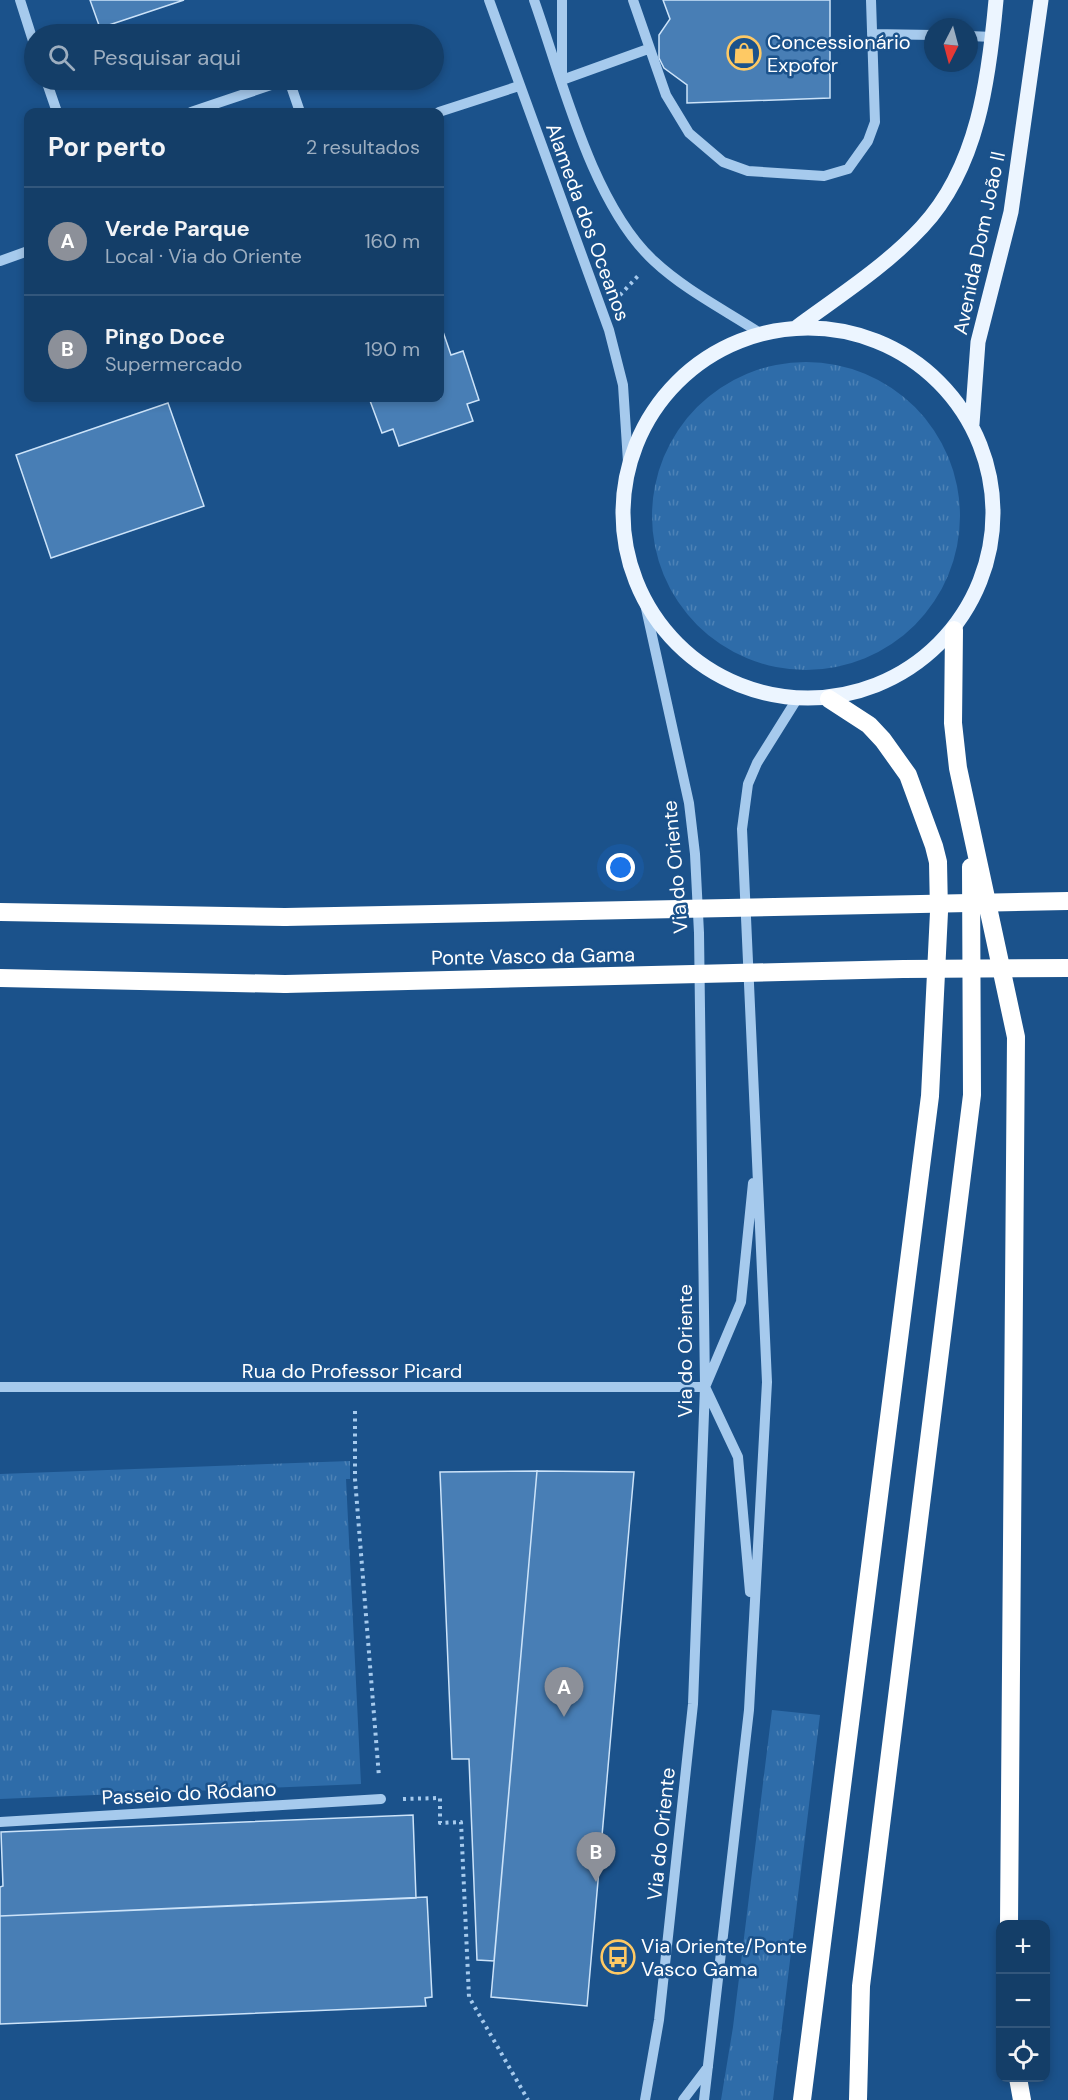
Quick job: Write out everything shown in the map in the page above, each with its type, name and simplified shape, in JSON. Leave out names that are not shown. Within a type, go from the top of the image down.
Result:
[{"type":"highway","points":[[954,630],[954,734],[971,827],[1016,1037],[1009,1920]]},
{"type":"highway","points":[[802,2100],[930,1096],[939,912],[938,862],[908,776],[884,740],[869,725],[829,699]]},
{"type":"highway","points":[[858,2100],[861,1986],[972,1095],[971,827]]},
{"type":"highway","points":[[0,912],[285,917],[1068,901]]},
{"type":"highway","name":"Ponte Vasco da Gama","points":[[0,978],[285,984],[903,969],[1068,968]]},
{"type":"highway","points":[[1019,2082],[1022,2100]]},
{"type":"main road","name":"Avenida Dom João II","points":[[797,327],[877,267],[922,227],[952,186],[982,104],[993,37],[996,0]]},
{"type":"main road","name":"Avenida Dom João II","points":[[972,423],[978,342],[1011,212],[1041,0]]},
{"type":"main road","points":[[797,327],[849,332],[898,350],[940,382],[972,423],[991,475],[994,530],[982,583],[954,630],[919,664],[876,687],[829,699],[797,699],[736,686],[684,652],[645,604],[627,559],[621,511],[628,462],[656,404],[702,360],[760,333],[797,327]]},
{"type":"street","points":[[20,0],[28,24]]},
{"type":"street","name":"Alameda dos Oceanos","points":[[489,0],[601,304],[622,385],[628,462]]},
{"type":"street","name":"Alameda dos Oceanos","points":[[534,0],[602,186],[631,234],[652,260],[760,333]]},
{"type":"street","name":"Alameda dos Oceanos","points":[[562,0],[562,80]]},
{"type":"street","points":[[633,0],[648,49],[666,95],[689,133],[723,162],[748,171],[824,176],[848,169],[868,141],[875,122],[871,0]]},
{"type":"street","points":[[872,34],[924,35]]},
{"type":"street","points":[[978,36],[993,37]]},
{"type":"street","points":[[562,80],[648,49]]},
{"type":"street","points":[[444,110],[519,86]]},
{"type":"street","points":[[49,90],[56,108]]},
{"type":"street","points":[[203,108],[258,90]]},
{"type":"street","points":[[292,90],[298,108]]},
{"type":"street","points":[[0,261],[24,252]]},
{"type":"street","name":"Via do Oriente","points":[[645,604],[689,803],[695,854],[699,933],[705,1387],[693,1704],[659,2020],[645,2100]]},
{"type":"street","points":[[704,2100],[748,1710],[767,1382],[743,851],[744,807],[748,784],[757,763],[797,699]]},
{"type":"street","points":[[753,1627],[738,1457],[705,1387],[741,1302],[757,1147]]},
{"type":"street","name":"Rua do Professor Picard","points":[[0,1387],[355,1389],[705,1387]]},
{"type":"street","name":"Passeio do Ródano","points":[[0,1822],[381,1799]]},
{"type":"street","points":[[683,2100],[709,2066]]},
{"type":"path","points":[[601,304],[618,296],[652,260]]},
{"type":"path","points":[[355,1389],[355,1479],[381,1799],[440,1798],[440,1823],[461,1822],[469,1997],[528,2100]]},
{"type":"green space","points":[[806,362],[836,365],[865,374],[891,388],[915,407],[934,431],[948,457],[957,486],[960,516],[957,546],[948,575],[934,601],[915,625],[891,644],[865,658],[836,667],[806,670],[776,667],[747,658],[721,644],[697,625],[678,601],[664,575],[655,546],[652,516],[655,486],[664,457],[678,431],[697,407],[721,388],[747,374],[776,365]]},
{"type":"green space","points":[[350,1461],[350,1479],[346,1479],[361,1784],[0,1799],[0,1474]]},
{"type":"green space","points":[[772,1710],[820,1715],[773,2100],[721,2100],[733,2027]]},
{"type":"building","points":[[90,0],[184,0],[112,24],[99,24]]},
{"type":"building","name":"Concessionário Expofor","points":[[663,0],[830,0],[830,98],[687,103],[687,85],[664,68],[659,58],[659,35],[670,19]]},
{"type":"building","points":[[444,335],[451,355],[463,351],[479,400],[467,404],[473,421],[399,446],[393,429],[382,433],[370,402],[444,402]]},
{"type":"building","points":[[168,403],[204,506],[51,558],[16,455]]},
{"type":"building","points":[[537,1471],[634,1472],[587,2006],[491,1997]]},
{"type":"building","points":[[537,1471],[494,1961],[477,1960],[469,1759],[452,1759],[440,1472]]},
{"type":"building","points":[[413,1815],[416,1898],[0,1916],[0,1887],[3,1886],[1,1832]]},
{"type":"building","points":[[427,1897],[432,1997],[425,1998],[426,2006],[0,2024],[0,1916]]},
{"type":"place","name":"Concessionário Expofor","points":[[744,53]]},
{"type":"place","name":"Verde Parque","points":[[564,1717]]},
{"type":"place","name":"Pingo Doce","points":[[596,1882]]},
{"type":"place","name":"Via Oriente/Ponte Vasco Gama","points":[[618,1957]]}]
